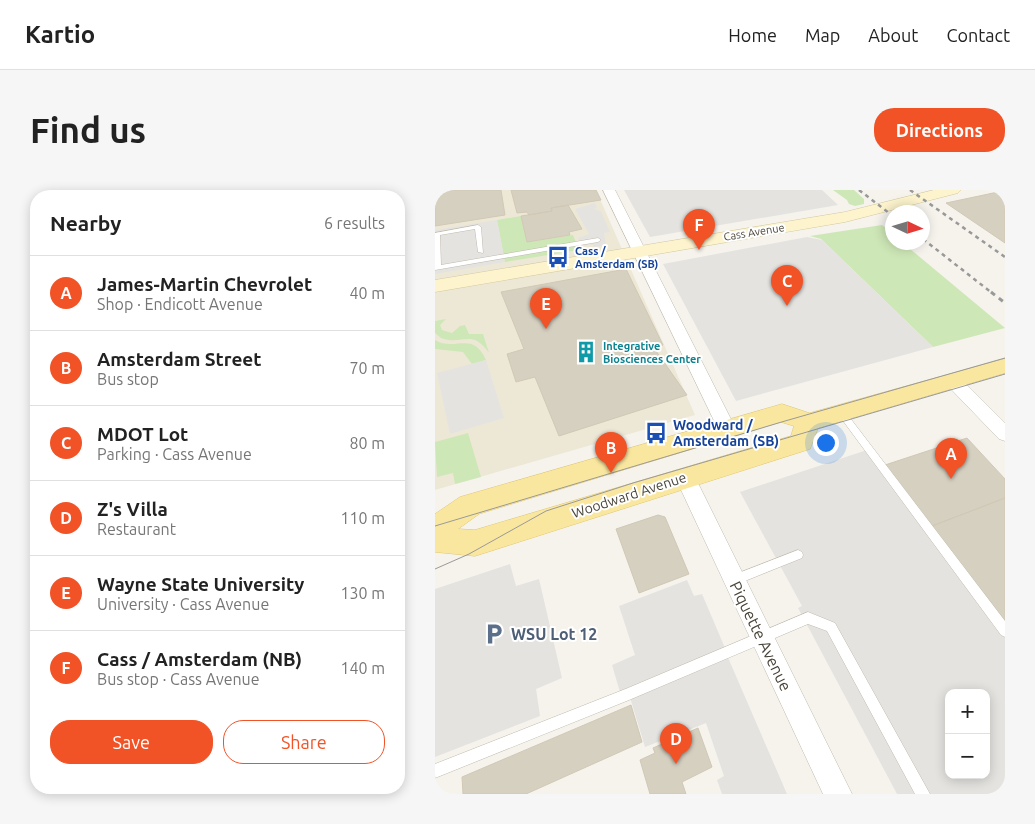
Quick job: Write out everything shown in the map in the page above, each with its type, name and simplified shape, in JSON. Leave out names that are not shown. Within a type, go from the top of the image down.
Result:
[{"type":"main road","points":[[435,529],[470,505],[727,429],[781,414],[807,422],[1005,366]]},
{"type":"main road","name":"Woodward Avenue","points":[[435,539],[475,543],[801,442],[807,422]]},
{"type":"street","points":[[609,190],[727,429]]},
{"type":"street","name":"Cass Avenue","points":[[435,286],[845,217],[953,190]]},
{"type":"street","points":[[953,381],[1005,434]]},
{"type":"street","name":"Piquette Avenue","points":[[685,477],[838,794]]},
{"type":"lane","points":[[481,252],[478,227],[437,234],[436,236],[436,268],[598,240]]},
{"type":"lane","points":[[841,412],[1005,631]]},
{"type":"lane","points":[[735,580],[798,554]]},
{"type":"lane","points":[[435,771],[808,618],[831,627],[923,794]]},
{"type":"shaded area","points":[[435,190],[596,190],[695,415],[435,490]]},
{"type":"shaded area","points":[[624,190],[822,190],[838,205],[650,237]]},
{"type":"shaded area","points":[[595,203],[597,207],[594,209],[601,211],[610,232],[604,233],[606,245],[594,247],[593,244],[581,246],[578,238],[589,234],[575,209]]},
{"type":"shaded area","points":[[497,220],[505,262],[435,274],[435,230]]},
{"type":"shaded area","points":[[807,237],[822,240],[933,347],[736,401],[663,264]]},
{"type":"shaded area","points":[[486,360],[504,418],[450,434],[437,373]]},
{"type":"shaded area","points":[[867,450],[1005,630],[1005,794],[897,794],[798,608],[802,606],[740,492]]},
{"type":"shaded area","name":"WSU Lot 12","points":[[510,564],[516,586],[539,579],[562,678],[536,689],[540,716],[435,757],[435,589]]},
{"type":"shaded area","points":[[687,580],[694,596],[702,594],[725,648],[620,692],[612,665],[635,655],[619,606]]},
{"type":"shaded area","points":[[726,653],[787,794],[722,794],[717,780],[724,776],[706,723],[645,747],[629,694]]},
{"type":"green space","points":[[833,190],[854,190],[864,199],[864,204],[855,206],[849,204],[847,200]]},
{"type":"green space","points":[[521,216],[527,242],[573,235],[579,250],[505,262],[497,220]]},
{"type":"green space","points":[[882,225],[885,227],[885,250],[911,250],[1005,328],[933,347],[821,239],[810,236]]},
{"type":"green space","points":[[446,319],[440,325],[442,330],[452,333],[460,326],[465,325],[469,334],[483,334],[489,353],[477,341],[472,339],[448,340],[441,338],[435,333],[435,321]]},
{"type":"green space","points":[[435,340],[442,343],[463,343],[475,346],[481,351],[486,360],[472,364],[463,352],[435,349]]},
{"type":"green space","points":[[468,433],[481,477],[455,484],[453,473],[437,477],[435,442]]},
{"type":"building","points":[[435,190],[501,190],[505,215],[435,226]]},
{"type":"building","points":[[511,190],[596,190],[601,200],[551,208],[552,211],[529,215],[527,212],[517,213]]},
{"type":"building","points":[[998,192],[1005,196],[1005,243],[946,203]]},
{"type":"building","points":[[568,205],[582,229],[569,232],[570,235],[527,242],[521,216],[552,211],[551,208]]},
{"type":"building","name":"Integrative Biosciences Center","points":[[626,269],[663,345],[654,348],[687,395],[559,436],[535,377],[516,382],[507,354],[524,349],[501,292]]},
{"type":"building","points":[[967,438],[1005,479],[1005,498],[932,526],[885,465]]},
{"type":"building","points":[[1005,498],[1005,621],[932,526]]},
{"type":"building","points":[[658,515],[665,517],[689,574],[639,593],[616,529]]},
{"type":"building","points":[[631,705],[642,742],[526,794],[463,794],[462,777]]},
{"type":"building","points":[[698,728],[712,767],[682,782],[686,794],[650,794],[640,760],[655,753],[653,748]]},
{"type":"tram line","points":[[435,526],[785,421],[1005,358]]},
{"type":"tram line","points":[[435,569],[469,554],[546,511],[633,483],[1005,374]]},
{"type":"railway","points":[[859,190],[885,210]]},
{"type":"railway","points":[[910,190],[1005,257]]},
{"type":"railway","points":[[930,244],[992,293]]},
{"type":"railway","points":[[991,292],[1005,303]]},
{"type":"place","name":"Cass / Amsterdam (NB)","points":[[699,250]]},
{"type":"place","name":"Cass / Amsterdam (SB)","points":[[558,257]]},
{"type":"place","name":"MDOT Lot","points":[[787,306]]},
{"type":"place","name":"Wayne State University","points":[[546,329]]},
{"type":"place","name":"Integrative Biosciences Center","points":[[586,352]]},
{"type":"place","name":"Woodward / Amsterdam (SB)","points":[[656,433]]},
{"type":"place","name":"Amsterdam Street","points":[[611,473]]},
{"type":"place","name":"James-Martin Chevrolet","points":[[951,479]]},
{"type":"place","name":"WSU Lot 12","points":[[494,634]]},
{"type":"place","name":"Z's Villa","points":[[676,764]]}]
